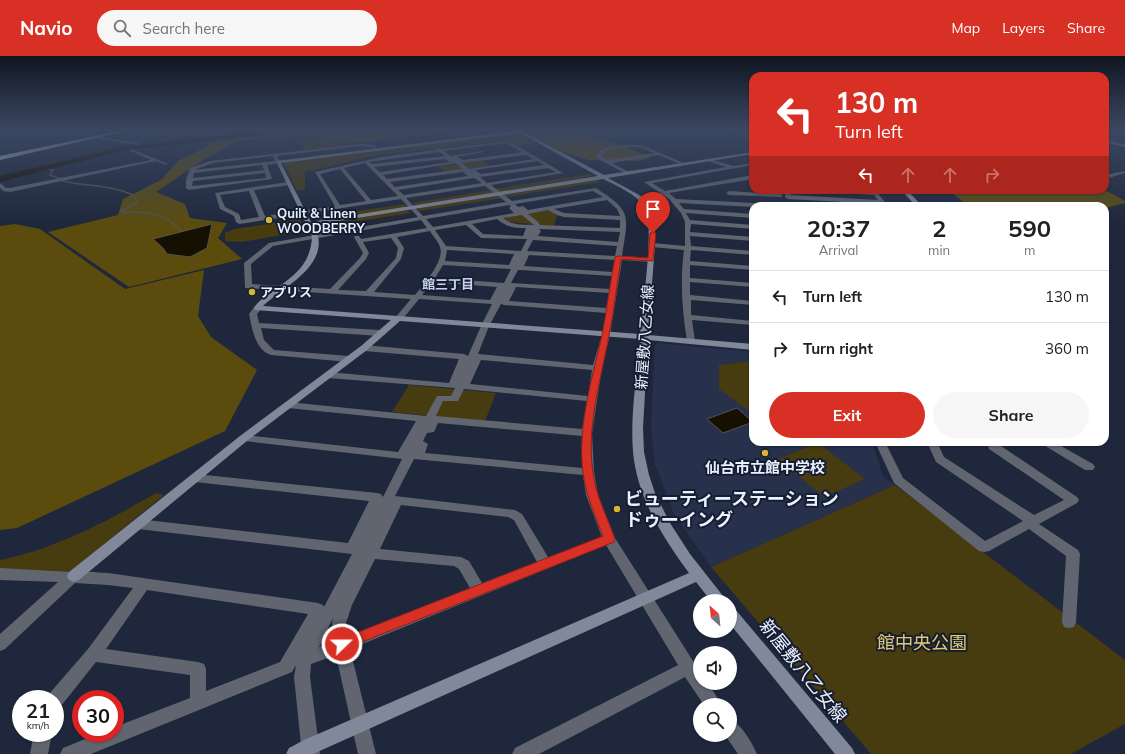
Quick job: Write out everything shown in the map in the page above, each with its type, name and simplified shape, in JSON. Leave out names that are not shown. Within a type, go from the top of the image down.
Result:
[{"type":"street","points":[[0,184],[5,190],[10,190],[148,162]]},
{"type":"street","points":[[160,162],[166,164]]},
{"type":"street","points":[[216,162],[192,169],[188,188],[193,189],[270,178],[264,164]]},
{"type":"street","points":[[278,162],[314,236],[316,246],[310,261],[282,288],[260,304],[253,314],[260,341],[271,352],[349,359]]},
{"type":"street","points":[[192,172],[281,162]]},
{"type":"street","points":[[339,207],[317,173],[363,162]]},
{"type":"street","points":[[0,644],[74,576],[244,438],[364,348],[398,319],[416,298],[444,256],[444,248],[431,229],[366,162]]},
{"type":"street","points":[[371,166],[408,162]]},
{"type":"street","points":[[378,174],[454,163],[452,162]]},
{"type":"street","points":[[455,162],[536,222],[534,238],[620,244]]},
{"type":"street","points":[[526,162],[471,169],[480,176],[549,166]]},
{"type":"street","points":[[288,184],[217,194],[222,208],[237,214],[239,222],[561,173],[541,162]]},
{"type":"street","name":"新屋敷八乙女線","points":[[576,162],[635,194],[647,205],[651,213],[653,221],[652,245],[639,418],[639,448],[642,474],[663,523],[676,546],[714,594]]},
{"type":"street","points":[[606,162],[627,173]]},
{"type":"street","points":[[678,162],[684,164]]},
{"type":"street","points":[[308,224],[700,162]]},
{"type":"street","points":[[714,162],[739,171]]},
{"type":"street","points":[[749,165],[647,182],[666,192],[676,201],[688,222],[749,227]]},
{"type":"street","points":[[341,167],[370,202]]},
{"type":"street","points":[[385,181],[464,170],[472,178],[393,189]]},
{"type":"street","points":[[189,180],[267,171]]},
{"type":"street","points":[[1109,176],[1125,172]]},
{"type":"street","points":[[666,192],[749,178]]},
{"type":"street","points":[[251,190],[263,219]]},
{"type":"street","points":[[429,280],[502,284],[493,302],[248,286],[247,264],[271,244],[594,190],[608,198],[616,205],[624,218],[623,230],[606,335],[598,368],[586,433],[588,472],[592,495],[609,539],[688,668],[709,698]]},
{"type":"street","points":[[749,190],[726,194],[780,196],[779,194]]},
{"type":"street","points":[[788,194],[788,197],[857,202]]},
{"type":"street","points":[[908,194],[915,202]]},
{"type":"street","points":[[709,202],[713,197]]},
{"type":"street","points":[[512,204],[527,212],[608,198]]},
{"type":"street","points":[[676,201],[749,204]]},
{"type":"street","points":[[360,241],[518,214],[512,204]]},
{"type":"street","points":[[550,209],[564,215],[624,218]]},
{"type":"street","points":[[683,211],[749,216]]},
{"type":"street","points":[[498,217],[509,225],[623,230]]},
{"type":"street","points":[[688,222],[686,234],[688,248],[686,263],[688,317],[691,341]]},
{"type":"street","points":[[467,223],[481,236],[525,238],[536,226]]},
{"type":"street","points":[[536,226],[485,326],[455,399],[440,398],[304,660],[302,677],[306,751],[361,724],[699,575]]},
{"type":"street","points":[[332,291],[363,259],[366,253],[353,230]]},
{"type":"street","points":[[686,234],[749,239]]},
{"type":"street","points":[[368,294],[399,258],[401,248],[393,236]]},
{"type":"street","points":[[652,245],[749,253]]},
{"type":"street","points":[[440,263],[511,267],[518,252],[444,248]]},
{"type":"street","points":[[615,274],[520,268],[527,253],[651,260]]},
{"type":"street","points":[[686,263],[749,268]]},
{"type":"street","points":[[687,280],[749,284]]},
{"type":"street","points":[[609,311],[504,303],[513,285],[612,291]]},
{"type":"street","points":[[688,297],[749,302]]},
{"type":"street","points":[[258,308],[644,337],[749,347]]},
{"type":"street","points":[[688,317],[749,323]]},
{"type":"street","points":[[256,325],[380,333]]},
{"type":"street","points":[[328,375],[452,386],[464,357],[364,348]]},
{"type":"street","points":[[593,399],[464,386],[478,357],[598,368]]},
{"type":"street","points":[[244,438],[401,456],[423,418],[288,405]]},
{"type":"street","points":[[586,433],[434,419],[418,456],[588,472]]},
{"type":"street","points":[[882,446],[898,480],[984,547],[1073,500],[993,446]]},
{"type":"street","points":[[934,446],[940,459],[1031,522],[1073,554],[1069,622]]},
{"type":"street","points":[[1053,446],[1089,467]]},
{"type":"street","points":[[138,524],[352,549],[377,497],[195,478]]},
{"type":"street","points":[[367,754],[343,653],[339,623],[345,605],[397,500],[511,513],[518,517],[545,564]]},
{"type":"street","points":[[304,660],[609,539]]},
{"type":"street","points":[[371,553],[456,561],[464,565],[478,590]]},
{"type":"street","points":[[0,574],[74,576],[144,584],[318,609],[286,667],[69,754]]},
{"type":"street","points":[[63,690],[93,654],[144,584]]},
{"type":"street","name":"新屋敷八乙女線","points":[[737,622],[846,754]]},
{"type":"street","points":[[93,654],[198,669],[198,702]]},
{"type":"street","points":[[521,754],[688,668]]},
{"type":"street","points":[[737,740],[744,753]]},
{"type":"street","points":[[39,754],[41,742]]},
{"type":"shaded area","points":[[177,162],[201,162],[156,192],[185,204],[190,218],[227,223],[218,238],[242,259],[129,287],[48,232],[118,215],[123,199],[161,180]]},
{"type":"shaded area","points":[[1109,192],[1125,201],[1125,203],[1109,207],[1109,202],[964,202],[953,194],[1109,194]]},
{"type":"shaded area","points":[[15,224],[40,229],[125,289],[204,270],[198,316],[211,337],[257,370],[225,431],[17,528],[0,530],[0,226]]},
{"type":"shaded area","points":[[212,224],[207,248],[190,257],[167,254],[153,239]]},
{"type":"shaded area","name":"仙台市立館中学校","points":[[658,343],[749,352],[749,446],[873,446],[883,477],[895,485],[711,567],[674,514],[655,464],[651,429],[655,345]]},
{"type":"shaded area","points":[[737,408],[749,418],[749,423],[723,433],[707,419]]},
{"type":"green space","points":[[283,162],[350,162],[305,172],[305,189],[297,191]]},
{"type":"green space","points":[[453,162],[460,163],[484,162],[489,166],[445,172],[438,166],[456,164]]},
{"type":"green space","points":[[589,174],[593,176],[498,192],[494,189]]},
{"type":"green space","points":[[596,179],[601,182],[506,197],[503,195]]},
{"type":"green space","points":[[492,190],[494,192],[493,193],[417,205],[411,203]]},
{"type":"green space","points":[[496,195],[503,198],[419,211],[418,209],[420,208]]},
{"type":"green space","points":[[404,204],[406,206],[403,208],[318,221],[313,220],[312,218]]},
{"type":"green space","points":[[516,205],[527,213],[549,210],[557,215],[554,226],[507,222],[503,218],[521,215]]},
{"type":"green space","points":[[405,210],[411,213],[316,228],[315,225],[319,223]]},
{"type":"green space","points":[[300,219],[306,231],[242,242],[225,241],[225,233],[234,229]]},
{"type":"green space","points":[[749,361],[749,411],[719,389],[719,365]]},
{"type":"green space","points":[[409,385],[496,393],[485,421],[392,412]]},
{"type":"green space","points":[[810,446],[822,446],[865,479],[824,497],[778,459]]},
{"type":"green space","name":"館中央公園","points":[[895,485],[1125,660],[1125,724],[1071,754],[871,754],[737,597],[737,594],[734,594],[711,567]]},
{"type":"green space","points":[[156,493],[164,495],[67,574],[0,572],[0,560],[41,549],[81,533]]},
{"type":"waterway","points":[[0,179],[68,162]]},
{"type":"waterway","points":[[43,168],[53,170],[50,175],[60,179]]},
{"type":"waterway","points":[[63,181],[117,189],[126,192],[135,196],[137,202],[121,211],[122,212],[154,214],[168,220],[181,231]]},
{"type":"place","name":"Quilt & Linen WOODBERRY","points":[[269,220]]},
{"type":"place","name":"アプリス","points":[[252,292]]},
{"type":"place","name":"仙台市立館中学校","points":[[765,453]]},
{"type":"place","name":"ビューティーステーション ドゥーイング","points":[[617,509]]},
{"type":"district","name":"館三丁目","points":[[448,284]]},
{"type":"route","points":[[342,644],[609,539],[592,495],[588,472],[586,433],[598,368],[606,335],[618,257],[651,260],[653,233]]}]
